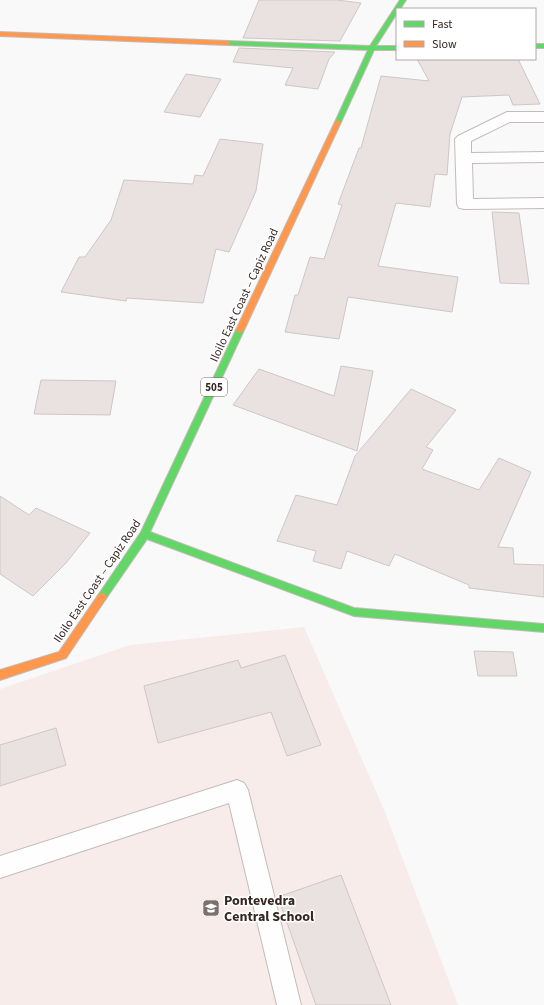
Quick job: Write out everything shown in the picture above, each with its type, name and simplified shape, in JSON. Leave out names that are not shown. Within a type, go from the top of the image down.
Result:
[{"type":"main road","name":"Iloilo East Coast – Capiz Road","points":[[0,675],[62,655],[145,534],[372,48],[396,11]]},
{"type":"main road","points":[[0,34],[396,48]]},
{"type":"main road","points":[[145,534],[354,612],[544,628]]},
{"type":"street","points":[[544,117],[507,118],[463,139],[464,204],[544,203]]},
{"type":"street","points":[[463,158],[544,157]]},
{"type":"lane","points":[[0,867],[237,790],[289,1005]]},
{"type":"shaded area","name":"Pontevedra Central School","points":[[304,627],[385,812],[458,1005],[0,1005],[0,689],[130,645]]},
{"type":"building","points":[[259,0],[337,0],[361,3],[340,41],[243,38]]},
{"type":"building","points":[[239,48],[335,52],[329,59],[318,89],[285,85],[293,68],[233,62]]},
{"type":"building","points":[[418,60],[518,60],[540,104],[513,105],[509,95],[462,97],[450,134],[447,175],[435,174],[430,207],[396,203],[378,266],[458,277],[452,312],[348,297],[339,339],[285,332],[295,295],[298,295],[310,257],[324,259],[342,205],[338,204],[359,148],[361,148],[381,76],[429,81]]},
{"type":"building","points":[[186,74],[221,79],[200,117],[164,112]]},
{"type":"building","points":[[220,139],[263,144],[256,191],[229,252],[216,249],[203,303],[127,298],[126,301],[61,292],[79,257],[85,257],[111,220],[124,180],[193,184],[195,175],[203,176]]},
{"type":"building","points":[[492,212],[519,213],[529,284],[500,283]]},
{"type":"building","points":[[341,366],[373,371],[357,451],[233,405],[259,369],[334,396]]},
{"type":"building","points":[[41,380],[116,381],[110,415],[34,414]]},
{"type":"building","points":[[411,389],[456,410],[426,447],[433,450],[422,469],[479,490],[499,458],[531,472],[498,547],[513,548],[514,564],[544,565],[544,597],[469,588],[469,585],[395,554],[389,566],[347,551],[341,569],[313,561],[316,551],[277,541],[296,495],[337,505],[355,456]]},
{"type":"building","points":[[0,496],[29,515],[36,508],[90,533],[66,563],[33,596],[0,574]]},
{"type":"building","points":[[474,651],[513,652],[517,676],[478,676]]},
{"type":"building","points":[[285,655],[321,745],[287,756],[271,712],[158,743],[144,686],[238,660],[241,668]]},
{"type":"building","points":[[56,728],[66,765],[0,786],[0,745]]},
{"type":"building","points":[[341,875],[391,1005],[316,1005],[278,897]]},
{"type":"traffic: fast","points":[[398,8],[403,0]]},
{"type":"traffic: fast","points":[[228,43],[372,48],[396,11]]},
{"type":"traffic: fast","points":[[536,46],[544,46]]},
{"type":"traffic: fast","points":[[338,122],[372,48],[396,48]]},
{"type":"traffic: fast","points":[[102,597],[145,534],[240,330]]},
{"type":"traffic: fast","points":[[145,534],[354,612],[544,628]]},
{"type":"traffic: slow","points":[[0,34],[228,43]]},
{"type":"traffic: slow","points":[[240,330],[338,122]]},
{"type":"traffic: slow","points":[[0,675],[62,655],[102,597]]},
{"type":"place","name":"Pontevedra Central School","points":[[211,908]]}]
